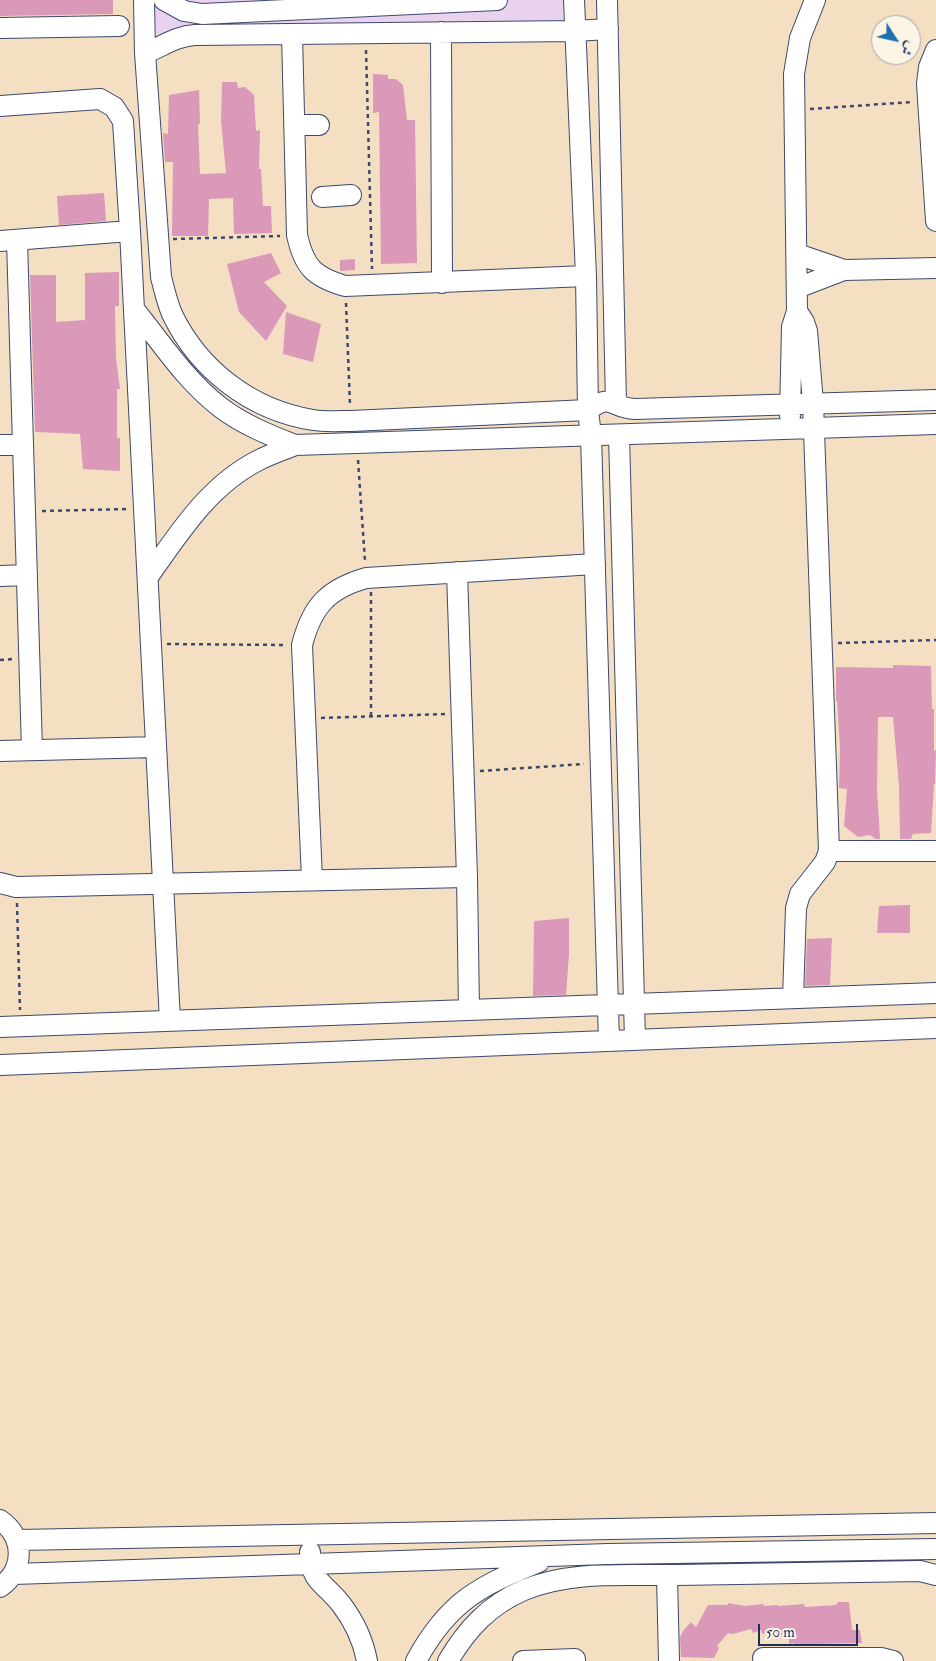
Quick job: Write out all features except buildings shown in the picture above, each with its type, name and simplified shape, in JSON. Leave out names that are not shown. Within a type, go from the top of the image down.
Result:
[{"type":"street","points":[[144,0],[145,53],[161,277],[172,313],[190,345],[214,373],[244,396],[278,412],[314,420],[351,421],[588,410],[602,401],[611,401],[622,407],[634,409],[936,400]]},
{"type":"street","points":[[164,0],[184,11],[202,14],[291,5],[405,5],[497,0]]},
{"type":"street","points":[[574,0],[586,276],[588,410],[591,436],[609,1041]]},
{"type":"street","points":[[608,0],[616,404]]},
{"type":"street","points":[[790,429],[792,327],[797,311],[794,74],[800,38],[815,0]]},
{"type":"street","points":[[405,5],[406,33]]},
{"type":"street","points":[[0,28],[119,26]]},
{"type":"street","points":[[145,53],[159,48],[176,38],[188,35],[575,31],[608,29]]},
{"type":"street","points":[[441,32],[442,282]]},
{"type":"street","points":[[292,34],[297,235],[301,254],[311,270],[326,281],[345,286],[586,276]]},
{"type":"street","points":[[936,50],[928,67],[927,84],[936,221]]},
{"type":"street","points":[[0,106],[92,99],[108,102],[114,107],[123,121],[170,1021]]},
{"type":"street","points":[[294,125],[319,125]]},
{"type":"street","points":[[322,197],[352,195]]},
{"type":"street","points":[[32,750],[23,445],[8,240],[130,231]]},
{"type":"street","points":[[797,254],[844,270]]},
{"type":"street","points":[[797,288],[844,270],[936,268]]},
{"type":"street","points":[[134,309],[189,379],[220,407],[256,429],[295,445]]},
{"type":"street","points":[[793,998],[796,908],[800,894],[808,881],[825,862],[829,851],[814,403],[807,331],[797,311]]},
{"type":"street","points":[[148,577],[199,507],[227,480],[259,460],[295,445],[936,424]]},
{"type":"street","points":[[619,434],[635,1040]]},
{"type":"street","points":[[0,446],[23,445]]},
{"type":"street","points":[[312,880],[302,645],[307,626],[317,608],[330,594],[347,584],[369,578],[595,564]]},
{"type":"street","points":[[457,572],[467,877],[468,1010]]},
{"type":"street","points":[[0,576],[27,575]]},
{"type":"street","points":[[0,751],[156,747]]},
{"type":"street","points":[[829,851],[936,851]]},
{"type":"street","points":[[8,885],[163,884],[467,877]]},
{"type":"street","points":[[0,1027],[936,993]]},
{"type":"street","points":[[0,1064],[936,1028]]},
{"type":"street","points":[[0,1520],[8,1526],[17,1540],[19,1558],[5,1586]]},
{"type":"street","points":[[17,1540],[936,1523]]},
{"type":"street","points":[[416,1661],[434,1633],[458,1604],[488,1584],[553,1556],[559,1547],[560,1541],[557,1531]]},
{"type":"street","points":[[311,1535],[310,1564],[312,1572],[349,1615],[362,1642],[367,1661]]},
{"type":"street","points":[[5,1586],[310,1564],[553,1556],[936,1550]]},
{"type":"street","points":[[448,1661],[462,1638],[491,1608],[524,1590],[560,1579],[607,1575],[667,1576],[920,1571],[936,1575]]},
{"type":"street","points":[[667,1576],[669,1661]]},
{"type":"street","points":[[763,1658],[881,1658],[893,1661]]},
{"type":"street","points":[[523,1661],[575,1659]]},
{"type":"path","points":[[365,33],[372,285]]},
{"type":"path","points":[[794,110],[928,101]]},
{"type":"path","points":[[157,240],[297,235]]},
{"type":"path","points":[[345,286],[351,421]]},
{"type":"path","points":[[357,443],[369,578],[371,716]]},
{"type":"path","points":[[25,511],[144,509]]},
{"type":"path","points":[[821,644],[936,640]]},
{"type":"path","points":[[151,644],[302,645]]},
{"type":"path","points":[[305,718],[462,713]]},
{"type":"path","points":[[463,772],[601,763]]},
{"type":"path","points":[[8,885],[20,1026]]},
{"type":"shaded area","points":[[147,0],[577,0],[578,36],[148,34]]}]
